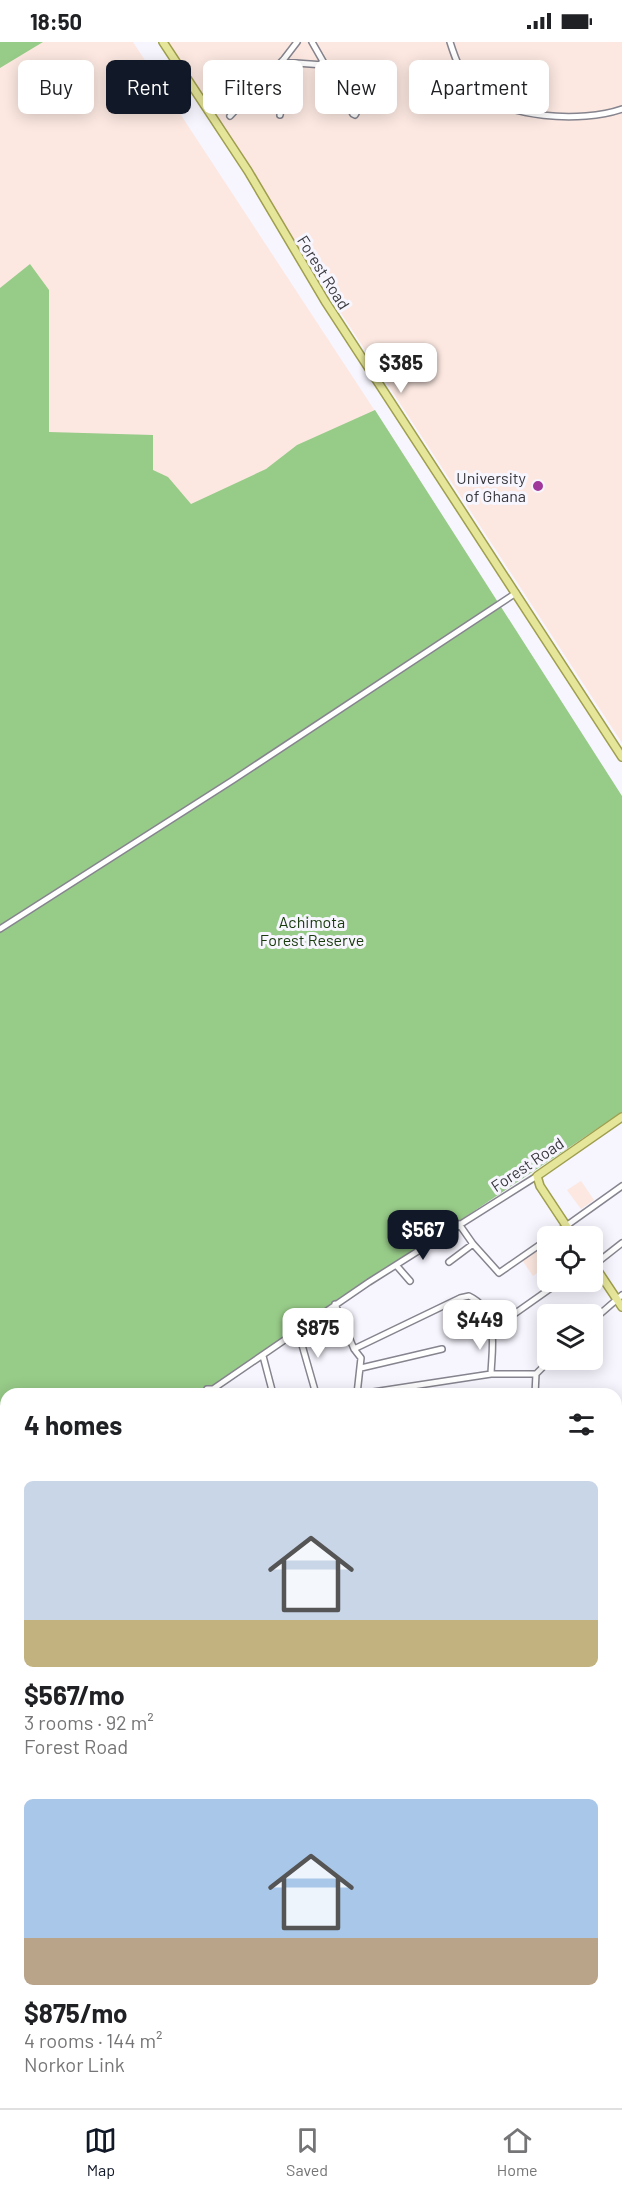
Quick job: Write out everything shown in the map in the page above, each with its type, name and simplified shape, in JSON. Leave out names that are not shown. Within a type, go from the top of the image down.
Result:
[{"type":"main road","name":"Forest Road","points":[[163,42],[248,171],[325,301],[622,757]]},
{"type":"main road","name":"Forest Road","points":[[537,1176],[622,1117]]},
{"type":"main road","points":[[537,1176],[538,1182],[565,1226]]},
{"type":"main road","points":[[603,1277],[619,1297],[622,1307]]},
{"type":"street","points":[[284,60],[297,42]]},
{"type":"street","points":[[312,42],[321,60]]},
{"type":"street","points":[[450,42],[459,67],[473,87],[488,100],[527,113],[579,116],[619,110],[622,118]]},
{"type":"street","points":[[0,929],[516,593]]},
{"type":"street","name":"Forest Road","points":[[215,1388],[335,1304],[537,1176]]},
{"type":"street","points":[[565,1226],[622,1186]]},
{"type":"street","points":[[459,1224],[473,1244],[499,1273],[537,1247]]},
{"type":"street","points":[[603,1257],[622,1243]]},
{"type":"street","points":[[449,1262],[473,1244]]},
{"type":"street","points":[[396,1265],[410,1281]]},
{"type":"street","points":[[493,1329],[545,1292]]},
{"type":"street","points":[[354,1349],[460,1298],[469,1296],[477,1300],[488,1314],[493,1329],[491,1374]]},
{"type":"street","points":[[603,1312],[619,1297]]},
{"type":"street","points":[[335,1304],[360,1358],[359,1388]]},
{"type":"street","points":[[298,1331],[314,1388]]},
{"type":"street","points":[[361,1368],[442,1349]]},
{"type":"street","points":[[263,1356],[271,1388]]},
{"type":"street","points":[[535,1388],[536,1374],[540,1370]]},
{"type":"street","points":[[399,1388],[491,1374],[536,1374]]},
{"type":"shaded area","points":[[0,42],[133,42],[145,60],[106,60],[106,114],[180,114],[417,475],[148,643],[0,418]]},
{"type":"shaded area","name":"University of Ghana","points":[[165,42],[622,42],[622,743],[212,114],[303,114],[303,60],[203,60],[203,101],[191,82],[191,60],[177,60]]},
{"type":"shaded area","points":[[581,1181],[594,1200],[581,1209],[567,1190]]},
{"type":"shaded area","points":[[537,1250],[537,1273],[533,1276],[522,1260]]},
{"type":"green space","points":[[0,42],[43,42],[0,68]]},
{"type":"green space","name":"Achimota Forest Reserve","points":[[30,264],[49,290],[49,432],[153,435],[153,470],[168,477],[191,504],[266,469],[297,445],[375,410],[622,796],[622,1112],[209,1388],[0,1388],[0,288]]},
{"type":"place","name":"University of Ghana","points":[[538,486]]}]
